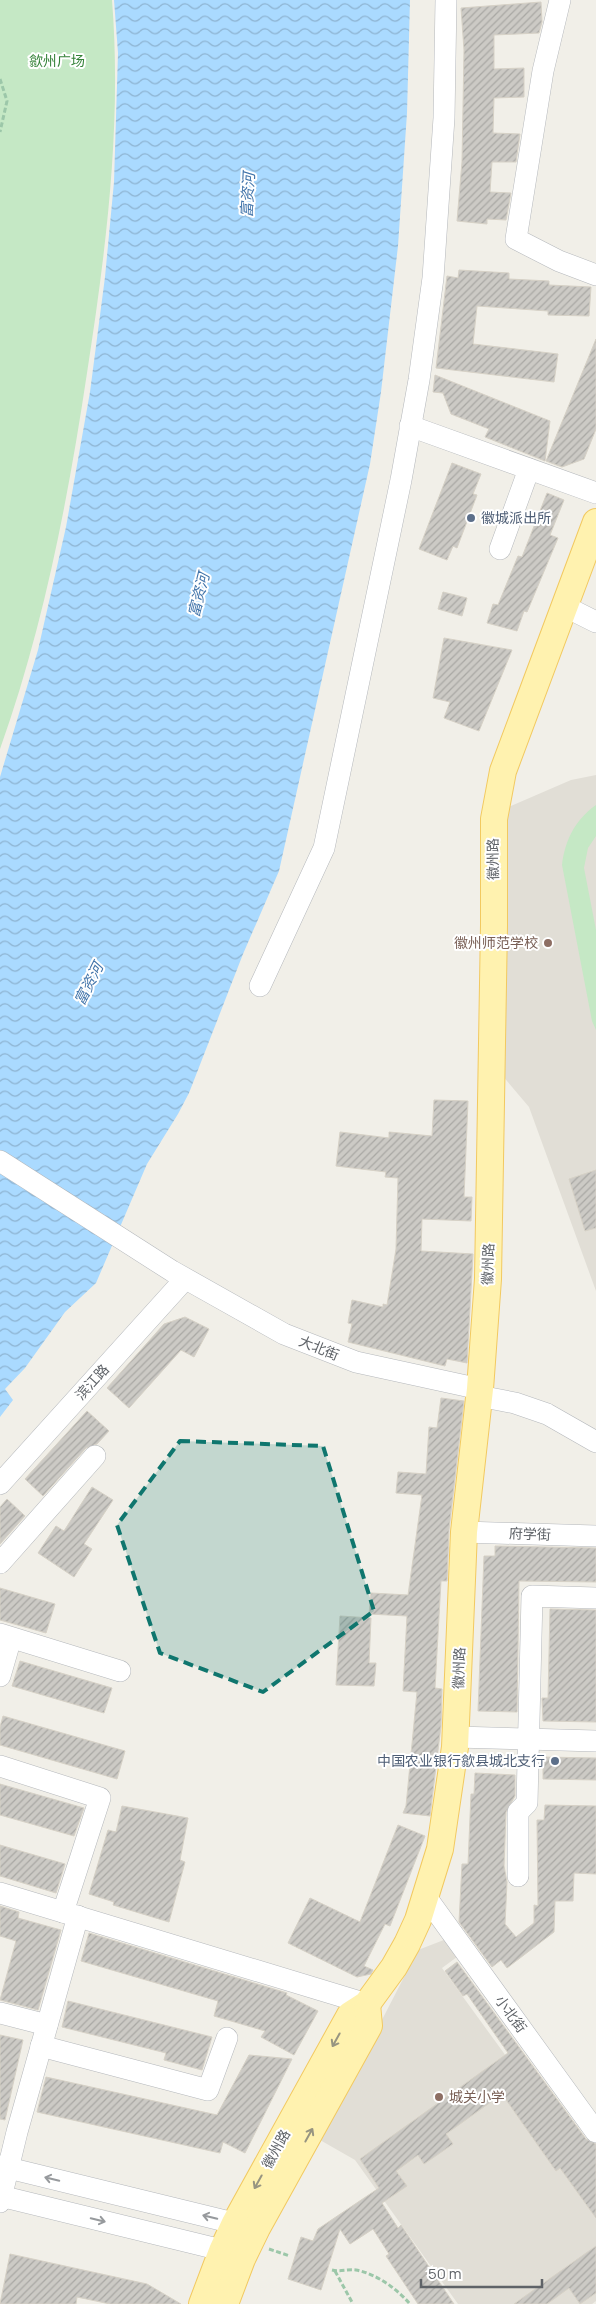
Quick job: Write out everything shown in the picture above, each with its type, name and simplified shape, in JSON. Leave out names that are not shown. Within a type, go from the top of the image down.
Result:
[{"type":"main road","name":"徽州路","points":[[202,2304],[233,2253],[350,2015],[367,2004],[394,1967],[418,1920],[440,1849],[456,1737],[464,1532],[479,1393],[488,1278],[494,819],[503,771],[596,522]]},
{"type":"main road","name":"徽州路","points":[[225,2304],[233,2253]]},
{"type":"street","points":[[260,986],[324,848],[419,380],[433,278],[444,128],[446,0]]},
{"type":"street","points":[[560,0],[544,71],[516,239],[596,276]]},
{"type":"street","points":[[410,426],[596,493]]},
{"type":"street","points":[[500,549],[529,469]]},
{"type":"street","points":[[564,606],[596,622]]},
{"type":"street","name":"大北街","points":[[0,1161],[178,1275],[256,1319],[312,1347],[356,1362],[515,1403],[547,1414],[596,1442]]},
{"type":"street","name":"滨江路","points":[[0,1484],[178,1275]]},
{"type":"street","points":[[0,1563],[96,1456]]},
{"type":"street","name":"府学街","points":[[464,1532],[596,1536]]},
{"type":"street","points":[[518,1876],[518,1812],[527,1803],[532,1596],[596,1598]]},
{"type":"street","points":[[0,1676],[6,1636],[120,1672]]},
{"type":"street","points":[[456,1737],[596,1741]]},
{"type":"street","points":[[0,1766],[100,1798],[70,1914],[47,2025],[4,2167],[0,2198],[233,2253]]},
{"type":"street","points":[[0,1893],[367,2004]]},
{"type":"street","name":"小北街","points":[[426,1897],[596,2132]]},
{"type":"street","points":[[0,2013],[47,2025]]},
{"type":"street","points":[[41,2046],[208,2090],[227,2038]]},
{"type":"street","points":[[4,2167],[246,2226]]},
{"type":"path","points":[[0,79],[7,101],[0,132]]},
{"type":"path","points":[[353,2304],[334,2271],[355,2270],[378,2278],[397,2290],[410,2304]]},
{"type":"highlighted area","points":[[180,1441],[323,1446],[374,1611],[263,1692],[160,1653],[117,1525]]},
{"type":"shaded area","name":"徽州师范学校","points":[[596,775],[596,1291],[529,1107],[501,1074],[499,811],[571,780]]},
{"type":"shaded area","name":"城关小学","points":[[449,1938],[461,1954],[442,1968],[596,2180],[596,2301],[592,2304],[458,2304],[355,2160],[320,2140],[418,1950]]},
{"type":"green space","name":"歙州广场","points":[[0,0],[112,0],[115,94],[106,234],[80,421],[41,611],[29,657],[0,749]]},
{"type":"green space","points":[[596,805],[596,836],[588,848],[584,868],[596,930],[596,1030],[592,1021],[562,865],[563,856],[572,831],[582,817]]},
{"type":"water","name":"富资河","points":[[114,0],[410,0],[407,113],[398,246],[381,392],[370,464],[279,871],[243,954],[189,1093],[147,1164],[96,1283],[65,1312],[25,1368],[5,1389],[13,1400],[0,1417],[0,777],[38,650],[66,527],[90,392],[105,277],[114,182],[118,53]]},
{"type":"building","points":[[541,2],[542,22],[539,33],[494,35],[494,69],[524,68],[524,97],[494,98],[493,133],[520,134],[516,162],[492,162],[490,192],[511,193],[506,220],[487,219],[487,224],[457,221],[462,162],[464,50],[461,8]]},
{"type":"building","points":[[459,270],[509,273],[509,279],[549,281],[549,285],[591,287],[589,316],[548,315],[548,311],[477,306],[473,344],[558,354],[554,382],[436,368],[447,276],[458,278]]},
{"type":"building","points":[[596,339],[596,429],[584,459],[562,467],[546,461]]},
{"type":"building","points":[[435,375],[550,421],[545,461],[485,437],[489,429],[451,414],[443,393],[433,392]]},
{"type":"building","points":[[452,463],[481,474],[473,494],[477,495],[457,548],[453,546],[447,560],[419,549]]},
{"type":"building","points":[[547,493],[564,500],[550,535],[558,538],[527,612],[524,611],[517,631],[487,623],[493,604],[498,605],[518,556],[522,557]]},
{"type":"building","points":[[443,592],[467,598],[462,616],[438,609]]},
{"type":"building","points":[[444,638],[512,650],[479,731],[444,718],[450,702],[433,698]]},
{"type":"building","points":[[434,1100],[468,1101],[464,1197],[472,1197],[471,1221],[422,1219],[421,1251],[473,1254],[467,1363],[447,1359],[445,1366],[348,1342],[352,1324],[348,1323],[352,1300],[383,1307],[383,1304],[387,1305],[396,1249],[398,1178],[385,1177],[386,1172],[336,1166],[340,1132],[389,1138],[389,1132],[432,1136]]},
{"type":"building","points":[[596,1170],[596,1228],[585,1231],[569,1179]]},
{"type":"building","points":[[185,1317],[209,1329],[194,1357],[181,1350],[129,1408],[107,1388],[164,1324]]},
{"type":"building","points":[[441,1398],[464,1401],[449,1530],[447,1581],[441,1581],[435,1688],[442,1689],[441,1726],[430,1816],[403,1813],[406,1806],[417,1692],[403,1691],[407,1616],[369,1614],[371,1593],[408,1595],[422,1495],[396,1493],[398,1472],[426,1474],[429,1427],[437,1428]]},
{"type":"building","points":[[87,1411],[109,1431],[97,1444],[86,1448],[43,1496],[25,1479]]},
{"type":"building","points":[[92,1487],[113,1500],[84,1544],[92,1549],[74,1577],[38,1553],[56,1526],[64,1531]]},
{"type":"building","points":[[7,1499],[25,1516],[0,1544],[0,1507]]},
{"type":"building","points":[[495,1546],[596,1548],[596,1582],[519,1581],[517,1712],[478,1711],[484,1556],[495,1556]]},
{"type":"building","points":[[0,1588],[55,1604],[46,1633],[0,1620]]},
{"type":"building","points":[[550,1609],[596,1610],[596,1722],[543,1721],[542,1698],[548,1698]]},
{"type":"building","points":[[340,1616],[371,1618],[369,1663],[376,1663],[374,1686],[336,1685]]},
{"type":"building","points":[[20,1661],[112,1688],[104,1713],[12,1686]]},
{"type":"building","points":[[3,1716],[125,1751],[117,1779],[0,1745],[0,1727]]},
{"type":"building","points":[[543,1757],[596,1758],[596,1780],[543,1779]]},
{"type":"building","points":[[475,1773],[515,1775],[515,1796],[506,1812],[504,1866],[507,1882],[505,1924],[516,1937],[534,1923],[534,1905],[538,1906],[537,1820],[544,1820],[545,1805],[596,1806],[596,1874],[574,1873],[573,1901],[555,1901],[554,1932],[507,1968],[501,1960],[492,1967],[459,1922],[462,1864],[468,1864],[471,1794],[474,1794]]},
{"type":"building","points":[[0,1784],[84,1808],[74,1836],[0,1815]]},
{"type":"building","points":[[122,1806],[188,1818],[180,1860],[185,1862],[169,1922],[113,1905],[114,1902],[89,1894],[108,1830],[116,1832]]},
{"type":"building","points":[[398,1825],[425,1836],[390,1926],[385,1924],[364,1966],[373,1970],[371,1974],[357,1977],[288,1943],[310,1898],[360,1922]]},
{"type":"building","points":[[0,1845],[65,1864],[56,1893],[0,1876]]},
{"type":"building","points":[[0,1906],[19,1912],[18,1918],[61,1930],[38,2010],[0,2000],[16,1941],[0,1936]]},
{"type":"building","points":[[89,1933],[287,1993],[286,1995],[318,2011],[294,2055],[261,2037],[265,2031],[214,2016],[218,2001],[81,1961]]},
{"type":"building","points":[[457,1962],[586,2139],[596,2144],[596,2218],[560,2168],[556,2171],[502,2094],[446,2134],[453,2144],[424,2164],[418,2155],[396,2171],[407,2186],[382,2203],[398,2228],[401,2225],[454,2304],[418,2304],[386,2256],[389,2254],[373,2229],[350,2244],[340,2229],[321,2290],[288,2279],[301,2237],[313,2241],[318,2229],[379,2188],[360,2159],[508,2053],[467,1994],[463,1996],[445,1971]]},
{"type":"building","points":[[68,2001],[212,2037],[202,2070],[164,2060],[166,2053],[62,2027]]},
{"type":"building","points":[[0,2035],[23,2040],[5,2120],[0,2119]]},
{"type":"building","points":[[249,2055],[292,2059],[245,2153],[223,2142],[220,2153],[37,2112],[46,2077],[217,2115]]},
{"type":"building","points":[[596,2246],[596,2293],[580,2304],[569,2288],[547,2304],[514,2304]]},
{"type":"building","points":[[10,2254],[147,2284],[181,2304],[110,2304],[77,2297],[76,2304],[0,2304]]},
{"type":"place","name":"徽城派出所","points":[[471,518]]},
{"type":"place","name":"徽州师范学校","points":[[548,943]]},
{"type":"place","name":"中国农业银行歙县城北支行","points":[[555,1761]]},
{"type":"place","name":"城关小学","points":[[439,2097]]}]
